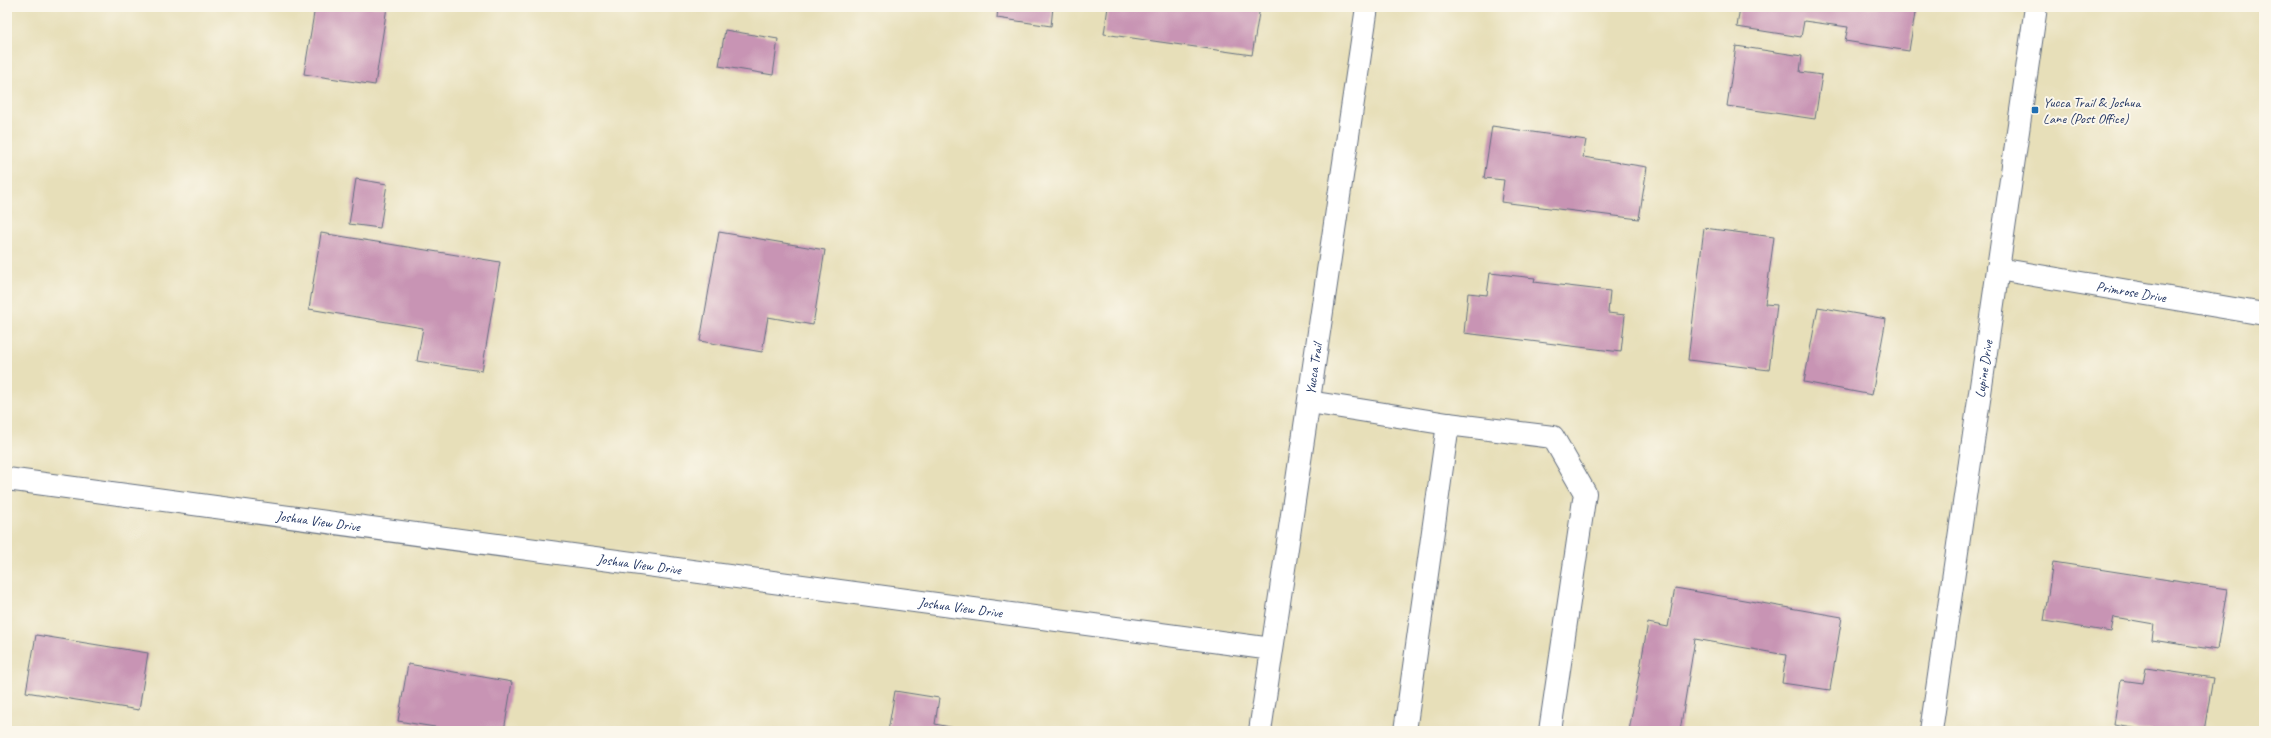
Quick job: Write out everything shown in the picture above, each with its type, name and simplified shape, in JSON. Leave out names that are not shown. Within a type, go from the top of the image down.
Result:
[{"type":"street","name":"Yucca Trail","points":[[1260,731],[1367,7]]},
{"type":"street","name":"Lupine Drive","points":[[1931,731],[2036,7]]},
{"type":"street","name":"Primrose Drive","points":[[1998,269],[2264,314]]},
{"type":"street","points":[[1309,402],[1448,424],[1553,438],[1585,493],[1550,731]]},
{"type":"street","points":[[1404,731],[1448,424]]},
{"type":"street","name":"Joshua View Drive","points":[[7,479],[1272,649]]},
{"type":"building","points":[[315,7],[387,7],[375,85],[304,74]]},
{"type":"building","points":[[998,7],[1053,7],[1051,26],[997,18]]},
{"type":"building","points":[[1108,7],[1260,7],[1252,55],[1104,34]]},
{"type":"building","points":[[1740,7],[1916,7],[1909,51],[1845,41],[1848,27],[1804,21],[1801,37],[1737,27]]},
{"type":"building","points":[[725,30],[778,39],[773,75],[719,66]]},
{"type":"building","points":[[1736,46],[1802,56],[1800,72],[1822,75],[1815,119],[1727,106]]},
{"type":"building","points":[[1492,126],[1586,140],[1583,157],[1647,167],[1639,219],[1501,202],[1504,180],[1484,178]]},
{"type":"building","points":[[356,179],[387,184],[380,228],[349,224]]},
{"type":"building","points":[[1704,228],[1774,237],[1765,304],[1777,305],[1769,370],[1688,360]]},
{"type":"building","points":[[719,232],[825,250],[813,325],[768,317],[762,352],[700,341]]},
{"type":"building","points":[[321,233],[500,262],[482,371],[417,361],[423,328],[309,309]]},
{"type":"building","points":[[1490,273],[1535,278],[1534,282],[1610,291],[1608,313],[1625,315],[1621,352],[1464,333],[1468,293],[1487,295]]},
{"type":"building","points":[[1818,307],[1886,319],[1872,395],[1804,382]]},
{"type":"building","points":[[2053,562],[2227,589],[2217,650],[2152,640],[2154,624],[2114,617],[2111,632],[2044,621]]},
{"type":"building","points":[[1675,588],[1842,617],[1830,690],[1782,683],[1786,655],[1695,639],[1680,731],[1629,731],[1648,623],[1668,627]]},
{"type":"building","points":[[36,635],[148,653],[139,710],[26,692]]},
{"type":"building","points":[[408,664],[512,682],[504,731],[459,731],[398,721]]},
{"type":"building","points":[[2146,668],[2213,678],[2204,731],[2152,731],[2114,725],[2121,680],[2143,683]]},
{"type":"building","points":[[895,691],[939,698],[935,724],[970,731],[888,731]]},
{"type":"place","name":"Yucca Trail & Joshua Lane (Post Office)","points":[[2035,110]]}]
